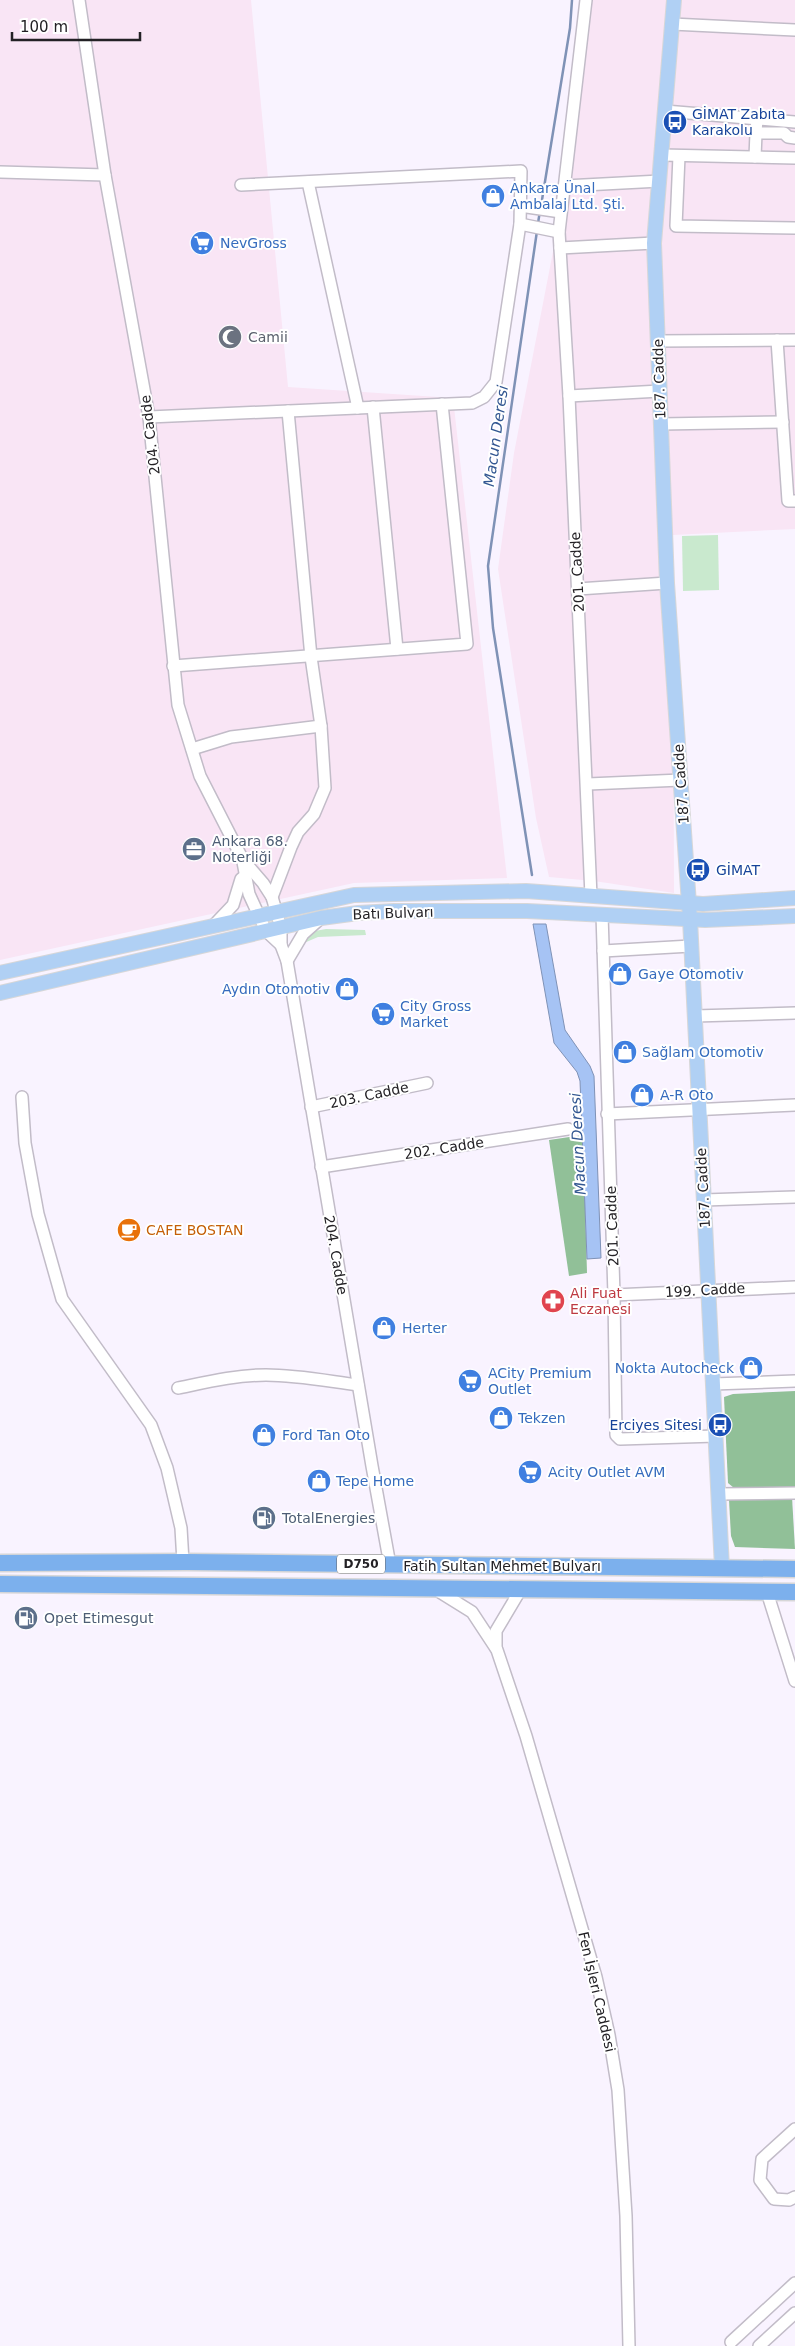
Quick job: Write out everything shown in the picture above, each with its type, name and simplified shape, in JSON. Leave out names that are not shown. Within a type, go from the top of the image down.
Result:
[{"type":"highway","name":"Fatih Sultan Mehmet Bulvarı","points":[[0,1563],[183,1562],[795,1569]]},
{"type":"highway","name":"Fatih Sultan Mehmet Bulvarı","points":[[0,1584],[795,1592]]},
{"type":"main road","name":"187. Cadde","points":[[674,0],[654,243],[667,583],[690,919],[722,1568]]},
{"type":"main road","name":"Batı Bulvarı","points":[[0,973],[333,899],[376,894],[493,891],[703,904],[795,898]]},
{"type":"main road","name":"Batı Bulvarı","points":[[0,993],[321,918],[358,913],[394,911],[527,911],[690,919],[795,916]]},
{"type":"street","name":"204. Cadde","points":[[79,0],[105,175],[150,417],[178,705],[200,776],[243,860],[272,897],[281,928],[280,946]]},
{"type":"street","name":"201. Cadde","points":[[586,0],[561,212],[560,248],[588,784],[591,896]]},
{"type":"street","points":[[672,24],[795,30]]},
{"type":"street","points":[[665,111],[795,122]]},
{"type":"street","points":[[755,158],[757,118]]},
{"type":"street","points":[[756,134],[784,134],[788,138],[795,138]]},
{"type":"street","points":[[662,155],[795,158]]},
{"type":"street","points":[[679,156],[676,226],[795,228]]},
{"type":"street","points":[[150,417],[472,402],[484,397],[496,382],[525,225],[520,206],[521,171],[241,185]]},
{"type":"street","points":[[0,172],[105,175]]},
{"type":"street","points":[[565,186],[660,181]]},
{"type":"street","points":[[308,182],[358,408]]},
{"type":"street","points":[[520,206],[561,212]]},
{"type":"street","points":[[525,225],[560,232]]},
{"type":"street","points":[[560,248],[654,243]]},
{"type":"street","points":[[777,340],[788,501],[795,501]]},
{"type":"street","points":[[658,341],[795,340]]},
{"type":"street","points":[[569,396],[660,392]]},
{"type":"street","points":[[173,666],[467,644],[442,404]]},
{"type":"street","points":[[373,407],[397,650]]},
{"type":"street","points":[[272,897],[298,832],[314,814],[323,796],[325,766],[312,657],[288,411]]},
{"type":"street","points":[[661,424],[782,422]]},
{"type":"street","points":[[578,589],[667,583]]},
{"type":"street","points":[[192,749],[247,734],[321,726]]},
{"type":"street","points":[[588,784],[681,780]]},
{"type":"street","name":"204. Cadde","points":[[243,860],[249,894],[266,931],[280,946],[287,961],[390,1565]]},
{"type":"street","points":[[214,926],[233,905],[241,879],[246,875]]},
{"type":"street","name":"201. Cadde","points":[[602,914],[617,1438],[716,1436]]},
{"type":"street","points":[[287,961],[303,934],[321,918]]},
{"type":"street","points":[[603,951],[691,946]]},
{"type":"street","points":[[695,1016],[795,1013]]},
{"type":"street","name":"203. Cadde","points":[[311,1107],[427,1083]]},
{"type":"street","points":[[22,1098],[25,1143],[38,1214],[62,1299],[151,1425],[171,1485],[181,1528],[183,1562]]},
{"type":"street","points":[[607,1114],[795,1105]]},
{"type":"street","name":"202. Cadde","points":[[321,1167],[568,1129]]},
{"type":"street","points":[[704,1200],[795,1197]]},
{"type":"street","name":"199. Cadde","points":[[614,1295],[795,1287]]},
{"type":"street","points":[[178,1388],[219,1379],[264,1375],[295,1376],[358,1385]]},
{"type":"street","points":[[713,1384],[795,1380]]},
{"type":"street","points":[[719,1494],[795,1492]]},
{"type":"street","points":[[434,1588],[472,1612],[496,1650]]},
{"type":"street","points":[[496,1650],[496,1631],[521,1590]]},
{"type":"street","points":[[767,1592],[795,1681]]},
{"type":"street","name":"Fen İşleri Caddesi","points":[[496,1650],[529,1746],[596,1977],[609,2035],[618,2090],[623,2149],[628,2346]]},
{"type":"street","points":[[795,2129],[762,2159],[760,2180],[774,2199],[789,2200],[795,2197]]},
{"type":"street","points":[[731,2342],[795,2283]]},
{"type":"street","points":[[759,2346],[795,2313]]},
{"type":"shaded area","points":[[0,0],[251,0],[288,387],[453,398],[507,878],[354,883],[0,960]]},
{"type":"shaded area","points":[[589,0],[795,0],[795,529],[673,535],[674,893],[594,881],[549,877],[536,818],[498,569],[514,453],[563,200]]},
{"type":"green space","points":[[718,535],[719,590],[683,591],[682,536]]},
{"type":"green space","points":[[326,929],[365,930],[366,935],[318,937],[304,943],[305,937],[315,931]]},
{"type":"green space","points":[[583,1135],[587,1273],[569,1276],[549,1140]]},
{"type":"green space","points":[[795,1391],[795,1489],[734,1488],[728,1483],[724,1397],[733,1394]]},
{"type":"green space","points":[[792,1497],[795,1549],[735,1547],[731,1536],[729,1500]]},
{"type":"water","points":[[533,924],[546,924],[565,1030],[590,1066],[594,1076],[601,1258],[587,1259],[580,1081],[577,1072],[554,1043]]},
{"type":"waterway","name":"Macun Deresi","points":[[541,206],[570,28],[572,0]]},
{"type":"waterway","name":"Macun Deresi","points":[[538,223],[540,211]]},
{"type":"waterway","name":"Macun Deresi","points":[[532,875],[493,628],[488,566],[537,231]]},
{"type":"place","name":"GİMAT Zabıta Karakolu","points":[[675,122]]},
{"type":"place","name":"Ankara Ünal Ambalaj Ltd. Şti.","points":[[493,196]]},
{"type":"place","name":"NevGross","points":[[202,243]]},
{"type":"place","name":"Camii","points":[[230,337]]},
{"type":"place","name":"Ankara 68. Noterliği","points":[[194,849]]},
{"type":"place","name":"GİMAT","points":[[698,870]]},
{"type":"place","name":"Gaye Otomotiv","points":[[620,974]]},
{"type":"place","name":"Aydın Otomotiv","points":[[347,989]]},
{"type":"place","name":"City Gross Market","points":[[383,1014]]},
{"type":"place","name":"Sağlam Otomotiv","points":[[625,1052]]},
{"type":"place","name":"A-R Oto","points":[[642,1095]]},
{"type":"place","name":"CAFE BOSTAN","points":[[129,1230]]},
{"type":"place","name":"Ali Fuat Eczanesi","points":[[553,1301]]},
{"type":"place","name":"Herter","points":[[384,1328]]},
{"type":"place","name":"Nokta Autocheck","points":[[751,1368]]},
{"type":"place","name":"ACity Premium Outlet","points":[[470,1381]]},
{"type":"place","name":"Tekzen","points":[[501,1418]]},
{"type":"place","name":"Erciyes Sitesi","points":[[720,1425]]},
{"type":"place","name":"Ford Tan Oto","points":[[264,1435]]},
{"type":"place","name":"Acity Outlet AVM","points":[[530,1472]]},
{"type":"place","name":"Tepe Home","points":[[319,1481]]},
{"type":"place","name":"TotalEnergies","points":[[264,1518]]},
{"type":"place","name":"Opet Etimesgut","points":[[26,1618]]}]
